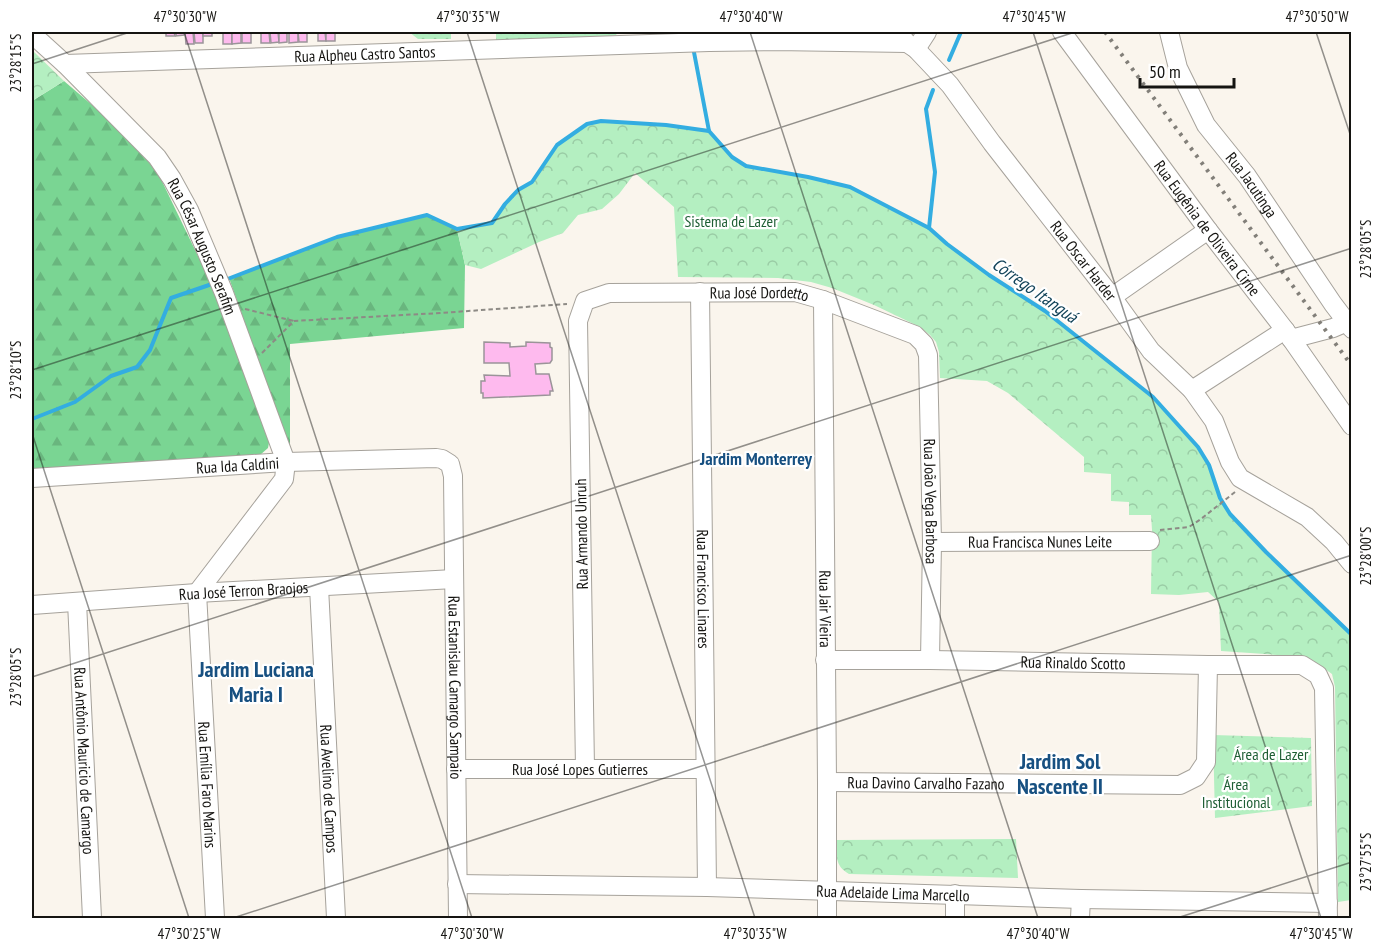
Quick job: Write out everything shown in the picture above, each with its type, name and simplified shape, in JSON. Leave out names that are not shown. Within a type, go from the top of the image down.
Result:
[{"type":"street","name":"Rua Alpheu Castro Santos","points":[[751,32],[762,40],[775,41]]},
{"type":"street","points":[[907,41],[927,32]]},
{"type":"street","name":"Rua Eugênia de Oliveira Cirne","points":[[1062,32],[1288,334],[1352,426]]},
{"type":"street","name":"Rua Jacutinga","points":[[1169,32],[1178,68],[1206,125],[1247,176],[1349,325]]},
{"type":"street","points":[[32,34],[65,64]]},
{"type":"street","name":"Rua Alpheu Castro Santos","points":[[65,64],[653,44],[712,39],[907,41]]},
{"type":"street","name":"Rua Oscar Harder","points":[[907,41],[950,85],[1151,351],[1192,390],[1214,421],[1230,462],[1240,478],[1307,517],[1334,542],[1352,564]]},
{"type":"street","name":"Rua César Augusto Serafim","points":[[65,64],[157,157],[172,179],[189,210],[226,299],[286,462]]},
{"type":"street","points":[[1112,297],[1208,230]]},
{"type":"street","name":"Rua José Dordetto","points":[[585,301],[609,292],[795,292],[823,300],[915,335],[924,344]]},
{"type":"street","name":"Rua Francisco Linares","points":[[700,292],[706,886]]},
{"type":"street","name":"Rua Jair Vieira","points":[[823,300],[827,918]]},
{"type":"street","name":"Rua Armando Unruh","points":[[585,301],[579,321],[585,768]]},
{"type":"street","points":[[1192,390],[1288,334],[1349,325]]},
{"type":"street","name":"Rua João Vega Barbosa","points":[[924,344],[928,355],[932,542],[930,660]]},
{"type":"street","name":"Rua Ida Caldini","points":[[32,478],[286,462],[442,459]]},
{"type":"street","name":"Rua Estanislau Camargo Sampaio","points":[[442,459],[450,464],[453,476],[458,918]]},
{"type":"street","points":[[197,593],[284,479],[286,462]]},
{"type":"street","name":"Rua Francisca Nunes Leite","points":[[932,542],[1150,541]]},
{"type":"street","name":"Rua José Terron Braojos","points":[[32,605],[197,593],[454,579]]},
{"type":"street","name":"Rua Avelino de Campos","points":[[319,587],[336,918]]},
{"type":"street","name":"Rua Emília Faro Marins","points":[[197,593],[215,918]]},
{"type":"street","name":"Rua Antônio Mauricio de Camargo","points":[[77,602],[92,918]]},
{"type":"street","name":"Rua Rinaldo Scotto","points":[[825,660],[1302,665],[1318,675],[1324,688],[1328,910]]},
{"type":"street","name":"Rua Davino Carvalho Fazano","points":[[827,782],[1180,785],[1196,777],[1206,762],[1208,665]]},
{"type":"street","name":"Rua José Lopes Gutierres","points":[[456,768],[705,769]]},
{"type":"street","name":"Rua Adelaide Lima Marcello","points":[[457,884],[706,886],[1081,898],[1206,910],[1328,910]]},
{"type":"street","points":[[955,894],[955,918]]},
{"type":"street","points":[[1080,918],[1081,898]]},
{"type":"path","points":[[226,299],[294,321],[557,305],[585,301]]},
{"type":"path","points":[[250,364],[294,321]]},
{"type":"path","points":[[1150,541],[1160,530],[1189,527],[1233,494]]},
{"type":"green space","points":[[409,32],[451,32],[451,39],[418,39]]},
{"type":"green space","points":[[496,32],[618,32],[616,35],[607,37],[496,41]]},
{"type":"green space","points":[[32,50],[64,81],[32,101]]},
{"type":"green space","points":[[64,81],[106,117],[158,173],[212,285],[270,437],[268,448],[260,455],[32,472],[32,101]]},
{"type":"green space","name":"Sistema de Lazer","points":[[603,121],[666,125],[709,131],[732,157],[746,166],[850,187],[929,228],[989,275],[1045,311],[1153,397],[1198,447],[1209,465],[1220,498],[1230,514],[1351,635],[1351,900],[1338,902],[1335,687],[1332,674],[1311,659],[1221,651],[1219,602],[1208,592],[1179,595],[1151,594],[1151,515],[1129,515],[1129,502],[1111,501],[1111,474],[1084,472],[1084,457],[1008,393],[987,381],[940,378],[939,352],[936,342],[920,327],[874,305],[811,282],[778,278],[678,277],[674,207],[635,173],[619,194],[602,209],[578,215],[563,233],[481,269],[465,265],[457,229],[492,223],[518,190],[532,182],[557,145],[587,124]]},
{"type":"green space","points":[[427,215],[457,229],[465,265],[464,328],[290,344],[290,450],[229,278],[337,237]]},
{"type":"green space","points":[[1213,735],[1311,738],[1312,806],[1215,818]]},
{"type":"green space","points":[[1016,839],[1018,878],[849,874],[839,864],[837,855],[837,840]]},
{"type":"building","points":[[166,32],[174,32],[175,36],[166,36]]},
{"type":"building","points":[[176,32],[184,32],[184,35],[176,36]]},
{"type":"building","points":[[185,32],[193,32],[194,44],[186,44]]},
{"type":"building","points":[[194,32],[203,32],[203,43],[195,43]]},
{"type":"building","points":[[203,32],[212,32],[212,36],[203,36]]},
{"type":"building","points":[[223,32],[232,32],[232,44],[223,44]]},
{"type":"building","points":[[232,32],[241,32],[241,43],[232,44]]},
{"type":"building","points":[[242,32],[251,32],[251,43],[242,43]]},
{"type":"building","points":[[261,32],[269,32],[270,43],[261,43]]},
{"type":"building","points":[[270,32],[278,32],[279,42],[271,43]]},
{"type":"building","points":[[279,32],[287,32],[287,42],[279,43]]},
{"type":"building","points":[[289,32],[298,32],[298,42],[289,43]]},
{"type":"building","points":[[298,32],[307,32],[307,42],[299,42]]},
{"type":"building","points":[[318,32],[325,32],[326,41],[318,41]]},
{"type":"building","points":[[326,32],[335,32],[335,41],[326,41]]},
{"type":"building","points":[[484,342],[510,343],[510,347],[526,346],[526,342],[550,343],[552,360],[550,363],[535,364],[536,374],[549,374],[553,391],[550,391],[550,395],[483,398],[481,381],[485,381],[484,375],[510,376],[509,363],[484,363]]},
{"type":"waterway","points":[[949,60],[961,32]]},
{"type":"waterway","name":"Córrego Itanguá","points":[[693,47],[709,131],[732,157],[746,166],[850,187],[929,228],[989,275],[1045,311],[1153,397],[1198,447],[1209,465],[1220,498],[1230,514],[1352,635]]},
{"type":"waterway","points":[[929,228],[935,172],[926,109],[933,90]]},
{"type":"waterway","points":[[225,280],[337,237],[427,215],[457,229],[492,223],[518,190],[532,182],[557,145],[587,124],[601,121],[666,125],[709,131]]},
{"type":"waterway","points":[[32,419],[75,402],[111,376],[137,367],[150,350],[171,298],[215,283]]},
{"type":"railway","points":[[1105,32],[1352,366]]},
{"type":"district","name":"Jardim Monterrey","points":[[756,458]]},
{"type":"district","name":"Jardim Luciana Maria I","points":[[256,682]]},
{"type":"district","name":"Jardim Sol Nascente II","points":[[1060,774]]},
{"type":"park label","name":"Área de Lazer","points":[[1271,754]]},
{"type":"park label","name":"Área Institucional","points":[[1236,793]]}]
